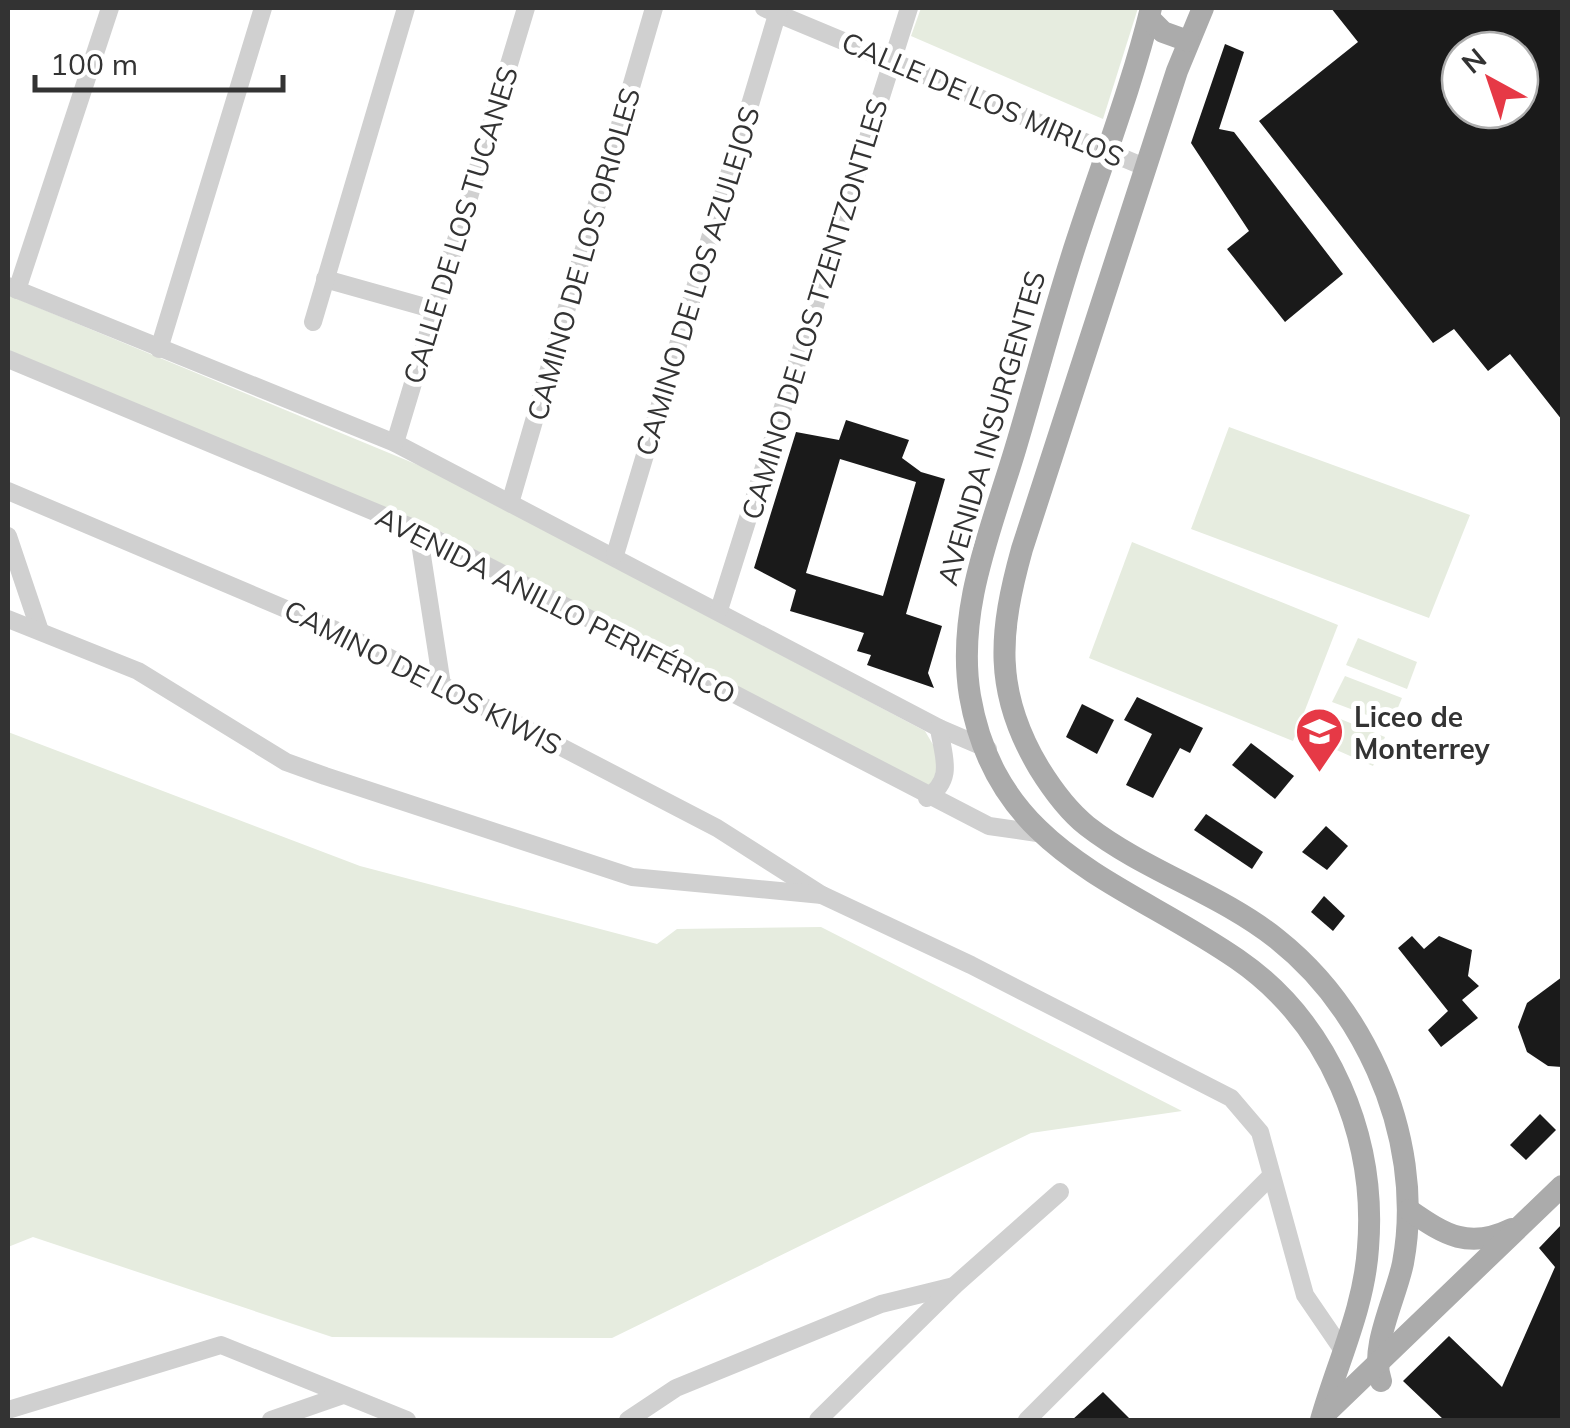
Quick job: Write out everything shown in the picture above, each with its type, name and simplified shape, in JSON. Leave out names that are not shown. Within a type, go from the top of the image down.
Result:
[{"type":"main road","points":[[1203,8],[1188,40],[1084,349],[1006,607],[1002,654],[1010,703],[1022,738],[1056,796],[1087,826],[1246,917],[1277,939],[1327,987],[1364,1043],[1389,1098],[1409,1210],[1378,1373]]},
{"type":"main road","points":[[1150,13],[1163,32],[1188,40]]},
{"type":"main road","name":"AVENIDA INSURGENTES","points":[[1150,13],[1044,340],[977,569],[966,657],[973,712],[988,749],[1009,794],[1044,834],[1084,870],[1239,960],[1285,998],[1320,1046],[1354,1122],[1370,1199],[1364,1281],[1325,1420]]},
{"type":"main road","points":[[1126,86],[1142,82],[1169,95]]},
{"type":"main road","points":[[1378,1373],[1562,1186]]},
{"type":"main road","points":[[1325,1420],[1562,1204]]},
{"type":"main road","points":[[1409,1210],[1462,1241],[1496,1237],[1528,1222]]},
{"type":"street","points":[[110,8],[12,288],[395,442],[939,728],[988,749]]},
{"type":"street","points":[[158,348],[263,8]]},
{"type":"street","points":[[313,322],[406,8]]},
{"type":"street","name":"CALLE DE LOS TUCANES","points":[[395,442],[432,309],[526,8]]},
{"type":"street","name":"CAMINO DE LOS ORIOLES","points":[[511,500],[654,8]]},
{"type":"street","name":"CAMINO DE LOS TZENTZONTLES","points":[[720,610],[909,8]]},
{"type":"street","name":"CALLE DE LOS MIRLOS","points":[[774,9],[1147,168]]},
{"type":"street","name":"CAMINO DE LOS AZULEJOS","points":[[615,555],[774,9]]},
{"type":"street","points":[[326,279],[432,309]]},
{"type":"street","name":"AVENIDA ANILLO PERIFÉRICO","points":[[8,359],[418,530],[928,798],[1002,831],[1044,834]]},
{"type":"street","name":"CAMINO DE LOS KIWIS","points":[[8,491],[215,576],[442,685],[717,828],[822,895],[971,965],[1231,1098],[1260,1132],[1305,1295],[1344,1352]]},
{"type":"street","points":[[418,530],[442,685]]},
{"type":"street","points":[[8,536],[40,631]]},
{"type":"street","name":"CAMINO DE LOS KIWIS","points":[[8,618],[138,671],[286,762],[575,860],[670,882],[822,895]]},
{"type":"street","points":[[928,798],[942,784],[947,770],[939,728]]},
{"type":"street","points":[[1027,1420],[1272,1176]]},
{"type":"street","points":[[818,1420],[954,1286],[1060,1192]]},
{"type":"street","points":[[628,1420],[676,1388],[881,1304],[954,1286]]},
{"type":"street","points":[[881,1304],[898,1319],[902,1340]]},
{"type":"street","points":[[8,1410],[221,1345],[407,1420]]},
{"type":"street","points":[[271,1420],[343,1395]]},
{"type":"shaded area","points":[[921,8],[1138,8],[1103,119],[911,36]]},
{"type":"shaded area","points":[[8,295],[435,472],[925,731],[939,755],[933,787],[856,753],[444,533],[8,350]]},
{"type":"shaded area","points":[[1229,427],[1470,515],[1429,618],[1191,529]]},
{"type":"shaded area","points":[[1132,542],[1338,625],[1293,741],[1089,658]]},
{"type":"shaded area","points":[[1358,638],[1417,662],[1407,689],[1346,665]]},
{"type":"shaded area","points":[[1345,676],[1402,698],[1391,724],[1332,702]]},
{"type":"shaded area","points":[[1328,714],[1385,737],[1373,766],[1316,741]]},
{"type":"shaded area","points":[[8,732],[360,866],[657,944],[677,929],[821,927],[1182,1111],[1031,1133],[612,1338],[332,1337],[33,1237],[8,1247]]},
{"type":"building","points":[[1331,8],[1562,8],[1562,420],[1510,354],[1488,371],[1454,329],[1433,343],[1259,121],[1358,42]]},
{"type":"building","points":[[1225,44],[1244,52],[1219,129],[1234,132],[1343,274],[1285,322],[1227,249],[1249,231],[1191,143]]},
{"type":"building","points":[[846,420],[909,440],[902,458],[921,472],[945,479],[906,614],[942,626],[928,673],[934,688],[867,665],[871,655],[857,651],[864,633],[790,611],[796,590],[754,568],[796,432],[839,440]],"holes":[[[840,459],[916,482],[883,596],[806,573]]]},
{"type":"building","points":[[1137,697],[1203,728],[1190,753],[1180,748],[1153,798],[1126,785],[1152,734],[1124,720]]},
{"type":"building","points":[[1082,704],[1114,720],[1097,754],[1066,737]]},
{"type":"building","points":[[1251,743],[1294,776],[1275,799],[1232,765]]},
{"type":"building","points":[[1206,814],[1263,852],[1252,869],[1194,830]]},
{"type":"building","points":[[1326,826],[1348,846],[1327,870],[1302,852]]},
{"type":"building","points":[[1324,896],[1345,916],[1333,931],[1311,912]]},
{"type":"building","points":[[1412,936],[1424,949],[1439,936],[1472,950],[1468,976],[1479,986],[1462,1000],[1478,1018],[1441,1047],[1428,1030],[1448,1011],[1398,948]]},
{"type":"building","points":[[1562,977],[1562,1067],[1548,1066],[1527,1052],[1518,1027],[1527,1003]]},
{"type":"building","points":[[1540,1114],[1556,1130],[1526,1160],[1510,1145]]},
{"type":"building","points":[[1562,1224],[1562,1420],[1444,1420],[1403,1381],[1449,1336],[1502,1387],[1555,1267],[1539,1248]]},
{"type":"building","points":[[1103,1392],[1131,1420],[1072,1420]]},
{"type":"place","name":"Liceo de Monterrey","points":[[1319,774]]}]
